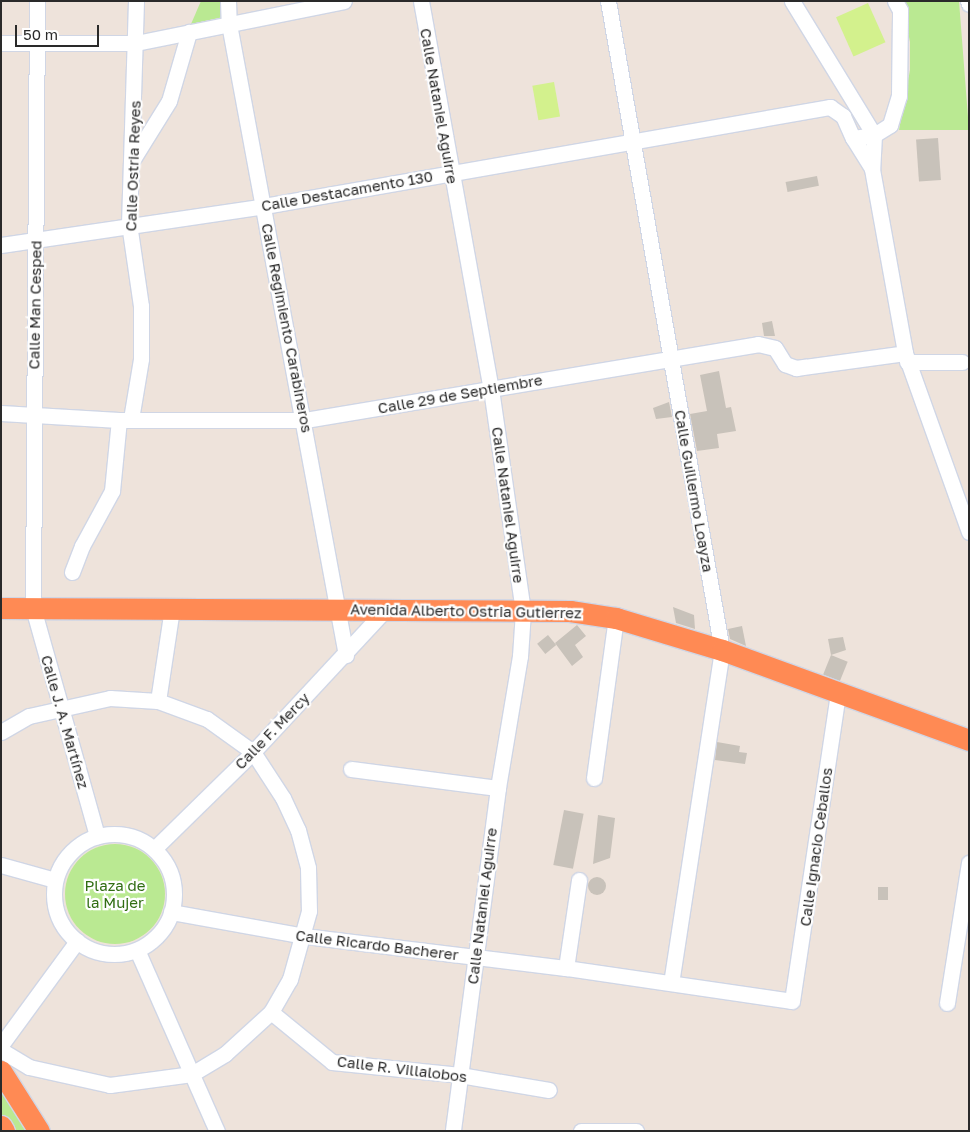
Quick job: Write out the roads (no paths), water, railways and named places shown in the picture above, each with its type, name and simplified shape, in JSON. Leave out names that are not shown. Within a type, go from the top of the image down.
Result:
[{"type":"highway","name":"Avenida Alberto Ostria Gutierrez","points":[[1,608],[570,611],[616,618],[722,650],[969,740]]},
{"type":"highway","points":[[1,1071],[39,1131]]},
{"type":"highway","points":[[1,1126],[4,1131]]},
{"type":"street","name":"Calle Man Cesped","points":[[33,608],[38,1]]},
{"type":"street","name":"Calle Ostria Reyes","points":[[72,572],[82,546],[112,491],[125,420],[141,359],[141,314],[129,224],[133,159],[136,1]]},
{"type":"street","name":"Calle Regimiento Carabineros","points":[[228,1],[228,24],[305,420],[336,609],[346,655]]},
{"type":"street","points":[[1,43],[136,43],[344,1]]},
{"type":"street","name":"Calle Nataniel Aguirre","points":[[421,1],[491,388],[523,611],[520,656],[498,788],[453,1131]]},
{"type":"street","name":"Calle Guillermo Loayza","points":[[608,1],[722,650],[672,982]]},
{"type":"street","points":[[792,1],[874,135],[872,169],[906,357],[969,532]]},
{"type":"street","points":[[853,138],[874,135],[890,125],[899,96],[900,10],[895,1]]},
{"type":"street","points":[[133,159],[169,101],[189,32]]},
{"type":"street","name":"Calle Destacamento 130","points":[[1,245],[129,224],[264,206],[830,107],[843,116],[853,138],[872,169]]},
{"type":"street","name":"Calle 29 de Septiembre","points":[[1,413],[125,420],[305,420],[670,356],[770,344],[785,364],[796,368],[906,357]]},
{"type":"street","points":[[906,357],[962,362]]},
{"type":"street","name":"Calle J. A. Martínez","points":[[33,608],[97,836]]},
{"type":"street","points":[[158,701],[172,608]]},
{"type":"street","name":"Calle F. Mercy","points":[[154,849],[253,752],[346,655],[386,610]]},
{"type":"street","points":[[594,778],[616,618]]},
{"type":"street","name":"Calle Ignacio Ceballos","points":[[792,1001],[838,693]]},
{"type":"street","points":[[1,732],[29,716],[60,707],[110,698],[158,701],[207,719],[253,752],[284,798],[298,830],[308,868],[309,911],[305,936],[290,979],[271,1012],[225,1054],[192,1074],[110,1085],[29,1066],[1,1050]]},
{"type":"street","points":[[351,769],[498,788]]},
{"type":"street","points":[[127,835],[154,849],[171,876],[171,912],[158,935],[137,950],[106,953],[77,941],[57,914],[55,880],[66,857],[97,836],[127,835]]},
{"type":"street","points":[[947,1003],[969,863]]},
{"type":"street","points":[[1,865],[55,880]]},
{"type":"street","points":[[566,968],[579,880]]},
{"type":"street","name":"Calle Ricardo Bacherer","points":[[171,912],[305,936],[672,982],[792,1001]]},
{"type":"street","points":[[1,1045],[77,941]]},
{"type":"street","points":[[137,950],[217,1131]]},
{"type":"street","name":"Calle R. Villalobos","points":[[271,1012],[332,1062],[460,1075],[549,1090]]},
{"type":"street","points":[[581,1131],[636,1131]]},
{"type":"park label","name":"Plaza de la Mujer","points":[[115,894]]}]
